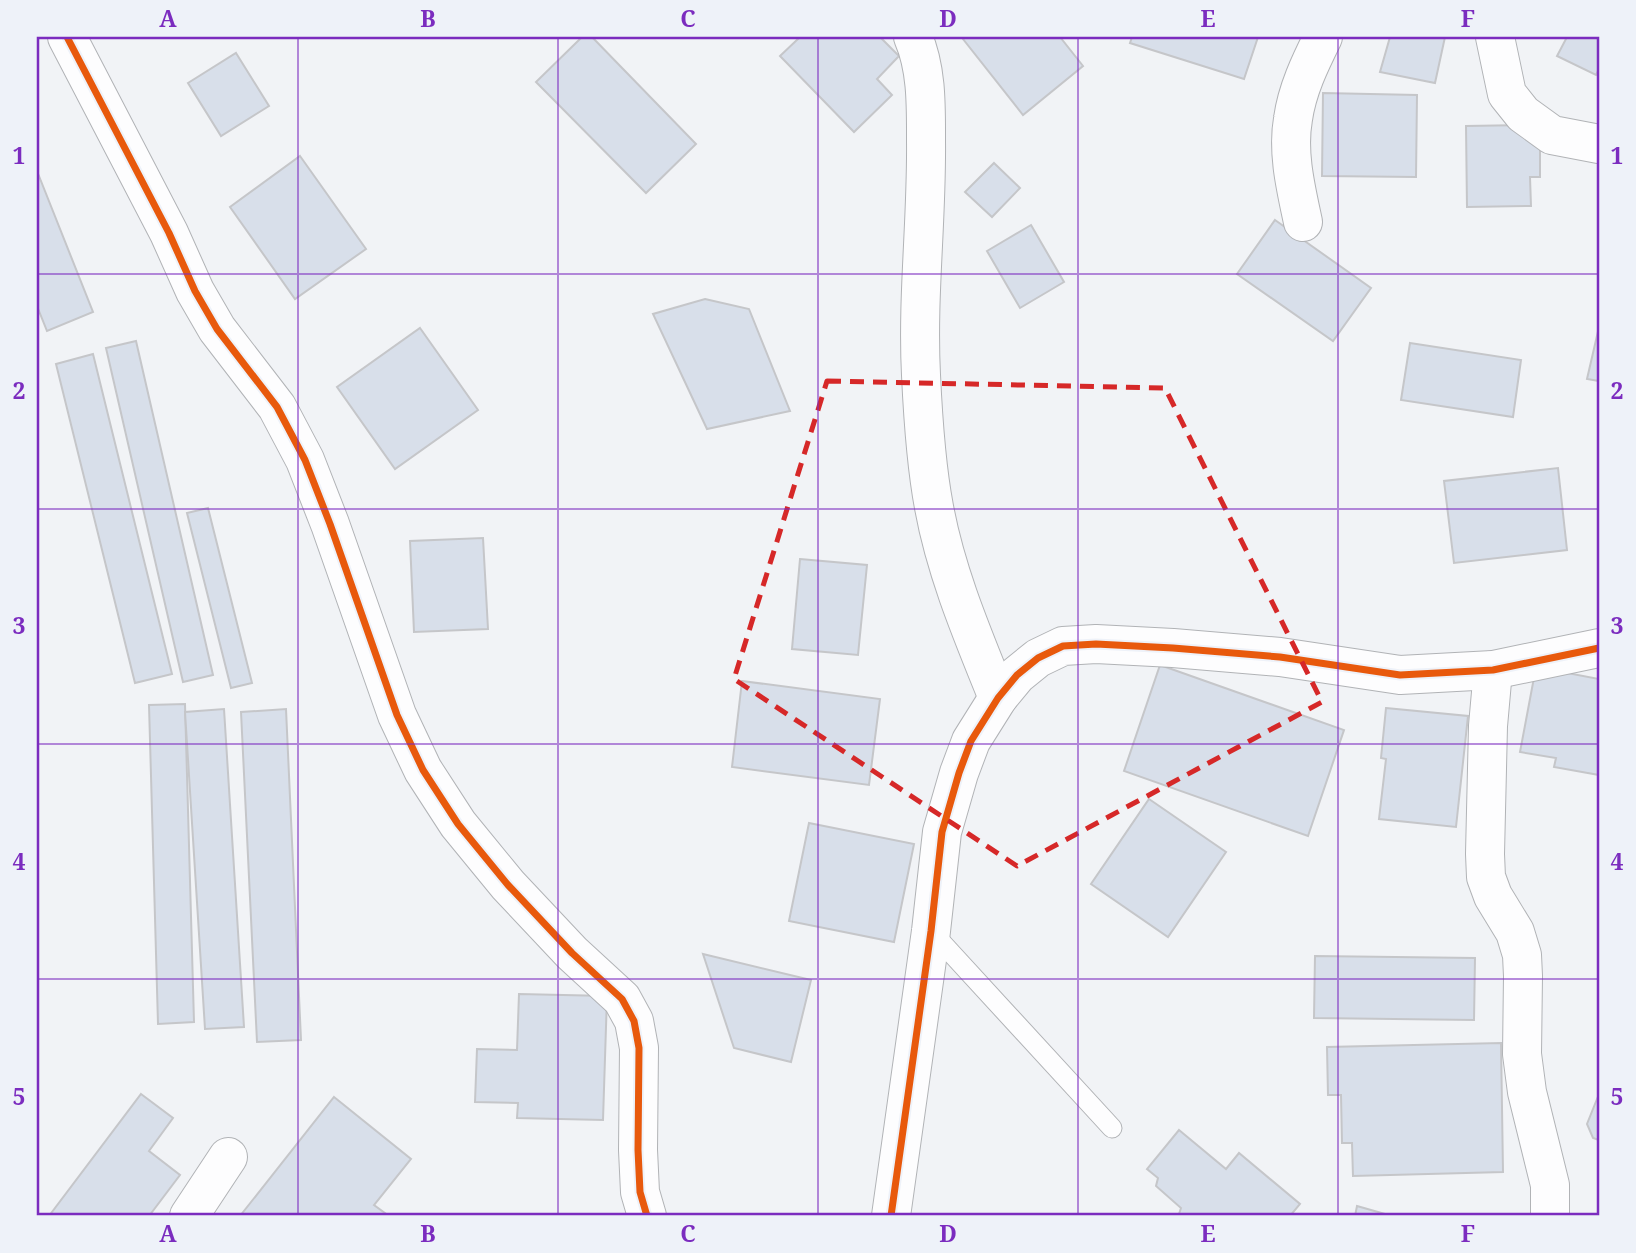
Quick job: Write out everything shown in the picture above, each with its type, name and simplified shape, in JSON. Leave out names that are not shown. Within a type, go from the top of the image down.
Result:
[{"type":"street","points":[[67,37],[169,233],[195,290],[217,329],[277,407],[304,460],[330,524],[397,715],[423,770],[458,824],[508,885],[572,953],[622,999],[634,1021],[639,1048],[640,1192],[647,1216]]},
{"type":"street","points":[[913,37],[926,98],[927,178],[920,301],[920,374],[934,507],[950,569],[998,698]]},
{"type":"street","points":[[1303,222],[1292,156],[1293,120],[1303,80],[1323,37]]},
{"type":"street","points":[[1495,37],[1507,94],[1523,114],[1552,135],[1599,145]]},
{"type":"street","points":[[891,1216],[931,931],[942,832],[971,741],[998,698],[1017,675],[1038,658],[1063,646],[1096,644],[1280,657],[1400,675],[1493,670],[1599,648]]},
{"type":"street","points":[[1493,670],[1488,740],[1486,877],[1493,896],[1515,932],[1522,955],[1521,1054],[1527,1092],[1550,1185],[1550,1216]]},
{"type":"street","points":[[189,1216],[228,1157]]},
{"type":"lane","points":[[931,931],[1112,1128]]},
{"type":"highlighted area","points":[[827,381],[1165,388],[1322,702],[1017,866],[734,679]]},
{"type":"building","points":[[582,37],[592,37],[696,144],[646,193],[536,82]]},
{"type":"building","points":[[800,37],[880,37],[899,56],[877,79],[892,95],[854,132],[780,56]]},
{"type":"building","points":[[1060,37],[1083,66],[1023,115],[963,39]]},
{"type":"building","points":[[1132,37],[1258,37],[1244,79],[1130,43]]},
{"type":"building","points":[[1390,37],[1445,37],[1435,83],[1380,72]]},
{"type":"building","points":[[1567,37],[1599,37],[1599,69],[1596,75],[1557,56]]},
{"type":"building","points":[[236,53],[269,106],[221,136],[188,83]]},
{"type":"building","points":[[1323,93],[1417,95],[1416,177],[1322,176]]},
{"type":"building","points":[[1527,125],[1540,138],[1540,177],[1530,177],[1531,206],[1467,207],[1466,126]]},
{"type":"building","points":[[300,156],[366,249],[295,299],[230,207]]},
{"type":"building","points":[[994,163],[1020,188],[992,217],[965,192]]},
{"type":"building","points":[[37,171],[93,312],[47,331],[37,306]]},
{"type":"building","points":[[1275,220],[1371,288],[1333,341],[1237,274]]},
{"type":"building","points":[[1031,225],[1064,282],[1020,308],[987,251]]},
{"type":"building","points":[[705,299],[749,309],[790,411],[707,429],[653,314]]},
{"type":"building","points":[[1599,327],[1599,381],[1587,379]]},
{"type":"building","points":[[420,328],[478,410],[395,469],[337,387]]},
{"type":"building","points":[[136,341],[213,675],[183,682],[106,348]]},
{"type":"building","points":[[1410,343],[1521,360],[1513,417],[1401,400]]},
{"type":"building","points":[[93,354],[172,674],[135,683],[56,364]]},
{"type":"building","points":[[1558,468],[1567,550],[1454,563],[1444,481]]},
{"type":"building","points":[[208,508],[252,683],[231,688],[187,513]]},
{"type":"building","points":[[483,538],[488,629],[414,632],[410,541]]},
{"type":"building","points":[[800,559],[867,565],[858,655],[792,649]]},
{"type":"building","points":[[1160,665],[1344,730],[1308,836],[1124,771]]},
{"type":"building","points":[[1536,667],[1599,679],[1599,775],[1554,767],[1556,758],[1520,752]]},
{"type":"building","points":[[742,681],[880,699],[869,785],[732,767]]},
{"type":"building","points":[[185,704],[194,1022],[158,1024],[149,705]]},
{"type":"building","points":[[1386,708],[1468,716],[1456,827],[1379,819],[1386,759],[1381,758]]},
{"type":"building","points":[[224,709],[244,1027],[205,1029],[185,712]]},
{"type":"building","points":[[286,709],[301,1040],[257,1042],[241,712]]},
{"type":"building","points":[[1149,799],[1226,852],[1168,937],[1091,884]]},
{"type":"building","points":[[809,823],[914,844],[894,942],[789,921]]},
{"type":"building","points":[[703,954],[811,980],[791,1062],[734,1048]]},
{"type":"building","points":[[1315,956],[1475,958],[1474,1020],[1314,1018]]},
{"type":"building","points":[[519,994],[607,996],[603,1120],[517,1118],[518,1103],[475,1102],[477,1049],[517,1050]]},
{"type":"building","points":[[1501,1043],[1503,1172],[1353,1176],[1352,1143],[1342,1143],[1341,1095],[1328,1095],[1327,1047]]},
{"type":"building","points":[[141,1094],[173,1118],[149,1151],[180,1175],[149,1216],[49,1216]]},
{"type":"building","points":[[1599,1094],[1599,1140],[1593,1138],[1587,1124]]},
{"type":"building","points":[[334,1097],[411,1159],[374,1205],[389,1216],[240,1216]]},
{"type":"building","points":[[1179,1130],[1226,1169],[1239,1153],[1300,1204],[1290,1216],[1182,1216],[1179,1214],[1181,1208],[1156,1186],[1158,1178],[1147,1169]]},
{"type":"building","points":[[1357,1206],[1392,1216],[1355,1216]]},
{"type":"cycle path","points":[[67,37],[169,233],[195,291],[217,329],[277,407],[305,460],[397,715],[423,770],[458,824],[508,885],[572,953],[622,999],[634,1021],[639,1048],[640,1192],[647,1216]]},
{"type":"cycle path","points":[[891,1216],[931,931],[942,832],[971,741],[998,698],[1017,675],[1038,658],[1063,646],[1096,644],[1280,657],[1400,675],[1493,670],[1599,648]]}]
